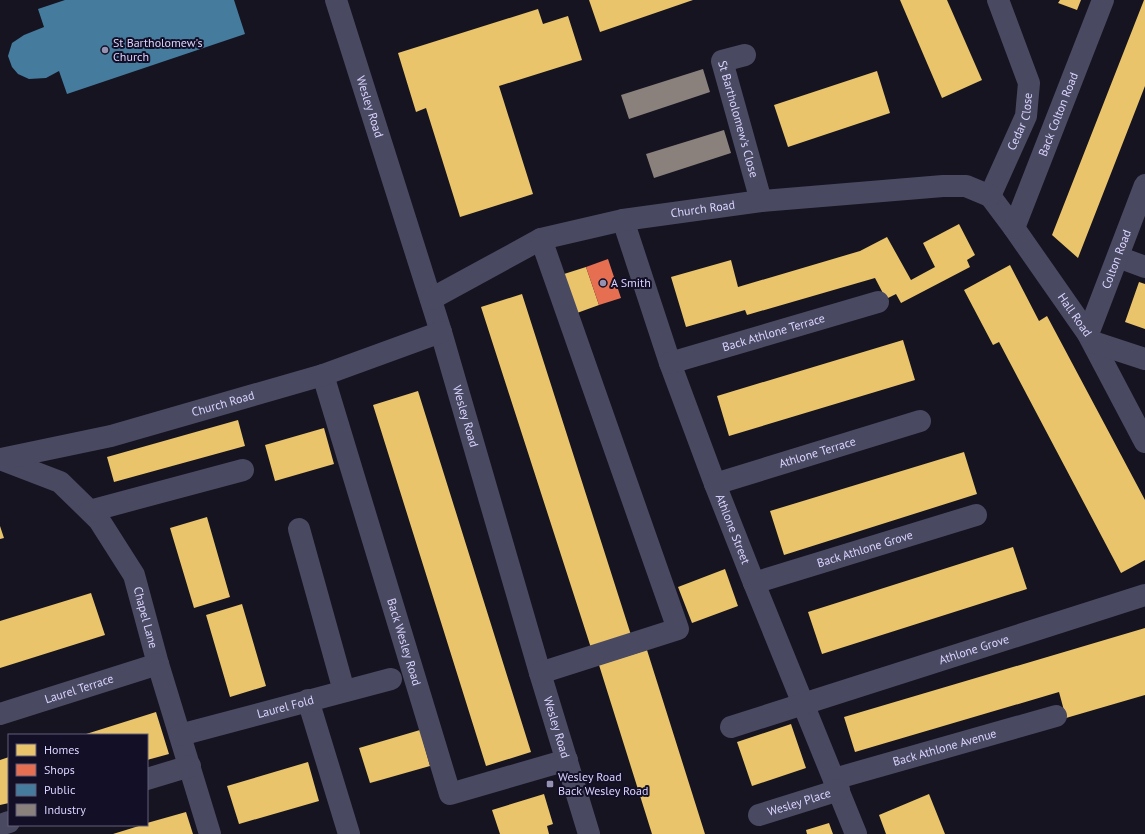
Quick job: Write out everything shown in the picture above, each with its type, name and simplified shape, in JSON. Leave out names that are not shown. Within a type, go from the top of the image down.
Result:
[{"type":"street","name":"Wesley Road","points":[[336,0],[441,332],[540,674],[589,834]]},
{"type":"street","name":"Cedar Close","points":[[990,196],[1026,116],[1029,83],[998,0]]},
{"type":"street","name":"Back Colton Road","points":[[1014,228],[1103,0]]},
{"type":"street","name":"St Bartholomew's Close","points":[[745,54],[722,61],[761,201]]},
{"type":"street","name":"Colton Road","points":[[1090,338],[1145,185]]},
{"type":"street","name":"Church Road","points":[[431,300],[541,239],[623,220],[761,201],[943,186],[966,186],[990,196]]},
{"type":"street","name":"Hall Road","points":[[990,196],[1090,338],[1145,442]]},
{"type":"street","name":"Athlone Street","points":[[623,220],[670,363],[715,484],[802,704],[837,785],[856,834]]},
{"type":"street","points":[[540,674],[678,628],[541,239]]},
{"type":"street","points":[[1118,258],[1145,267]]},
{"type":"street","name":"Back Athlone Terrace","points":[[670,363],[878,302]]},
{"type":"street","name":"Church Road","points":[[1,459],[111,436],[323,375],[441,332]]},
{"type":"street","points":[[1090,338],[1145,359]]},
{"type":"street","name":"Back Wesley Road","points":[[323,375],[450,794],[567,760]]},
{"type":"street","name":"Athlone Terrace","points":[[715,484],[920,422]]},
{"type":"street","name":"Chapel Lane","points":[[1,459],[60,482],[99,520],[134,575],[158,664],[210,834]]},
{"type":"street","points":[[90,511],[243,470]]},
{"type":"street","name":"Back Athlone Grove","points":[[754,583],[976,515]]},
{"type":"street","points":[[299,529],[344,691]]},
{"type":"street","name":"Athlone Grove","points":[[731,727],[1145,595]]},
{"type":"street","name":"Laurel Terrace","points":[[0,714],[158,664]]},
{"type":"street","name":"Laurel Fold","points":[[180,735],[390,679]]},
{"type":"street","points":[[308,700],[349,834]]},
{"type":"street","name":"Back Athlone Avenue","points":[[837,785],[1056,716]]},
{"type":"street","points":[[148,779],[190,766]]},
{"type":"street","name":"Wesley Place","points":[[759,816],[837,785]]},
{"type":"building: Homes","points":[[589,0],[693,0],[600,32]]},
{"type":"building: Homes","points":[[900,0],[947,0],[982,80],[942,98]]},
{"type":"building: Homes","points":[[1060,0],[1081,0],[1077,10],[1058,3]]},
{"type":"building: Homes","points":[[1144,0],[1145,86],[1078,258],[1052,235]]},
{"type":"building: Homes","points":[[538,9],[543,24],[568,16],[582,60],[499,86],[533,194],[460,217],[426,108],[416,112],[398,53]]},
{"type":"building: Homes","points":[[877,71],[890,113],[788,147],[774,105]]},
{"type":"building: Homes","points":[[959,224],[975,255],[967,260],[970,267],[901,303],[896,294],[886,299],[875,278],[747,315],[745,310],[686,327],[671,277],[731,260],[738,287],[860,251],[887,237],[911,280],[935,267],[923,243]]},
{"type":"building: Homes","points":[[1010,265],[1039,321],[1047,316],[1145,500],[1145,560],[1121,573],[999,342],[993,345],[964,290]]},
{"type":"building: Homes","points":[[586,267],[599,305],[577,313],[564,274]]},
{"type":"building: Homes","points":[[1139,282],[1145,284],[1145,329],[1125,322]]},
{"type":"building: Homes","points":[[522,294],[631,635],[591,648],[481,307]]},
{"type":"building: Homes","points":[[903,340],[915,380],[729,436],[717,396]]},
{"type":"building: Homes","points":[[418,391],[531,752],[486,766],[373,405]]},
{"type":"building: Homes","points":[[238,420],[245,446],[114,482],[107,457]]},
{"type":"building: Homes","points":[[324,428],[334,464],[275,481],[265,445]]},
{"type":"building: Homes","points":[[964,452],[977,494],[784,555],[770,511]]},
{"type":"building: Homes","points":[[207,517],[230,597],[194,608],[170,528]]},
{"type":"building: Homes","points":[[0,526],[4,538],[0,539]]},
{"type":"building: Homes","points":[[1013,547],[1027,589],[822,654],[808,612]]},
{"type":"building: Homes","points":[[725,569],[738,606],[692,623],[678,587]]},
{"type":"building: Homes","points":[[91,593],[105,635],[0,668],[0,621]]},
{"type":"building: Homes","points":[[242,604],[266,686],[230,697],[206,615]]},
{"type":"building: Homes","points":[[1145,628],[1145,695],[1066,718],[1059,692],[855,752],[844,717]]},
{"type":"building: Homes","points":[[647,650],[705,834],[652,834],[599,665]]},
{"type":"building: Homes","points":[[156,712],[169,754],[148,760],[148,734],[86,734]]},
{"type":"building: Homes","points":[[791,724],[806,768],[752,786],[737,742]]},
{"type":"building: Homes","points":[[420,730],[430,766],[370,783],[359,748]]},
{"type":"building: Homes","points":[[8,757],[8,803],[0,805],[0,760]]},
{"type":"building: Homes","points":[[308,762],[319,801],[239,824],[227,786]]},
{"type":"building: Homes","points":[[544,794],[553,824],[547,826],[549,834],[500,834],[492,810]]},
{"type":"building: Homes","points":[[929,794],[945,834],[886,834],[879,815]]},
{"type":"building: Homes","points":[[186,812],[193,834],[113,834],[139,826],[148,826],[148,823]]},
{"type":"building: Homes","points":[[829,823],[833,834],[807,834],[806,830]]},
{"type":"building: Shops","name":"A Smith","points":[[608,259],[621,298],[599,305],[586,267]]},
{"type":"building: Public","name":"St Bartholomew's Church","points":[[65,0],[234,0],[245,34],[67,94],[59,71],[46,78],[29,79],[18,74],[12,67],[8,56],[12,43],[24,35],[44,27],[38,9]]},
{"type":"building: Industry","points":[[703,69],[710,92],[629,119],[621,95]]},
{"type":"building: Industry","points":[[724,130],[731,153],[654,178],[646,154]]},
{"type":"place","name":"St Bartholomew's Church","points":[[105,50]]},
{"type":"place","name":"A Smith","points":[[603,283]]},
{"type":"place","name":"Wesley Road Back Wesley Road","points":[[550,784]]}]
